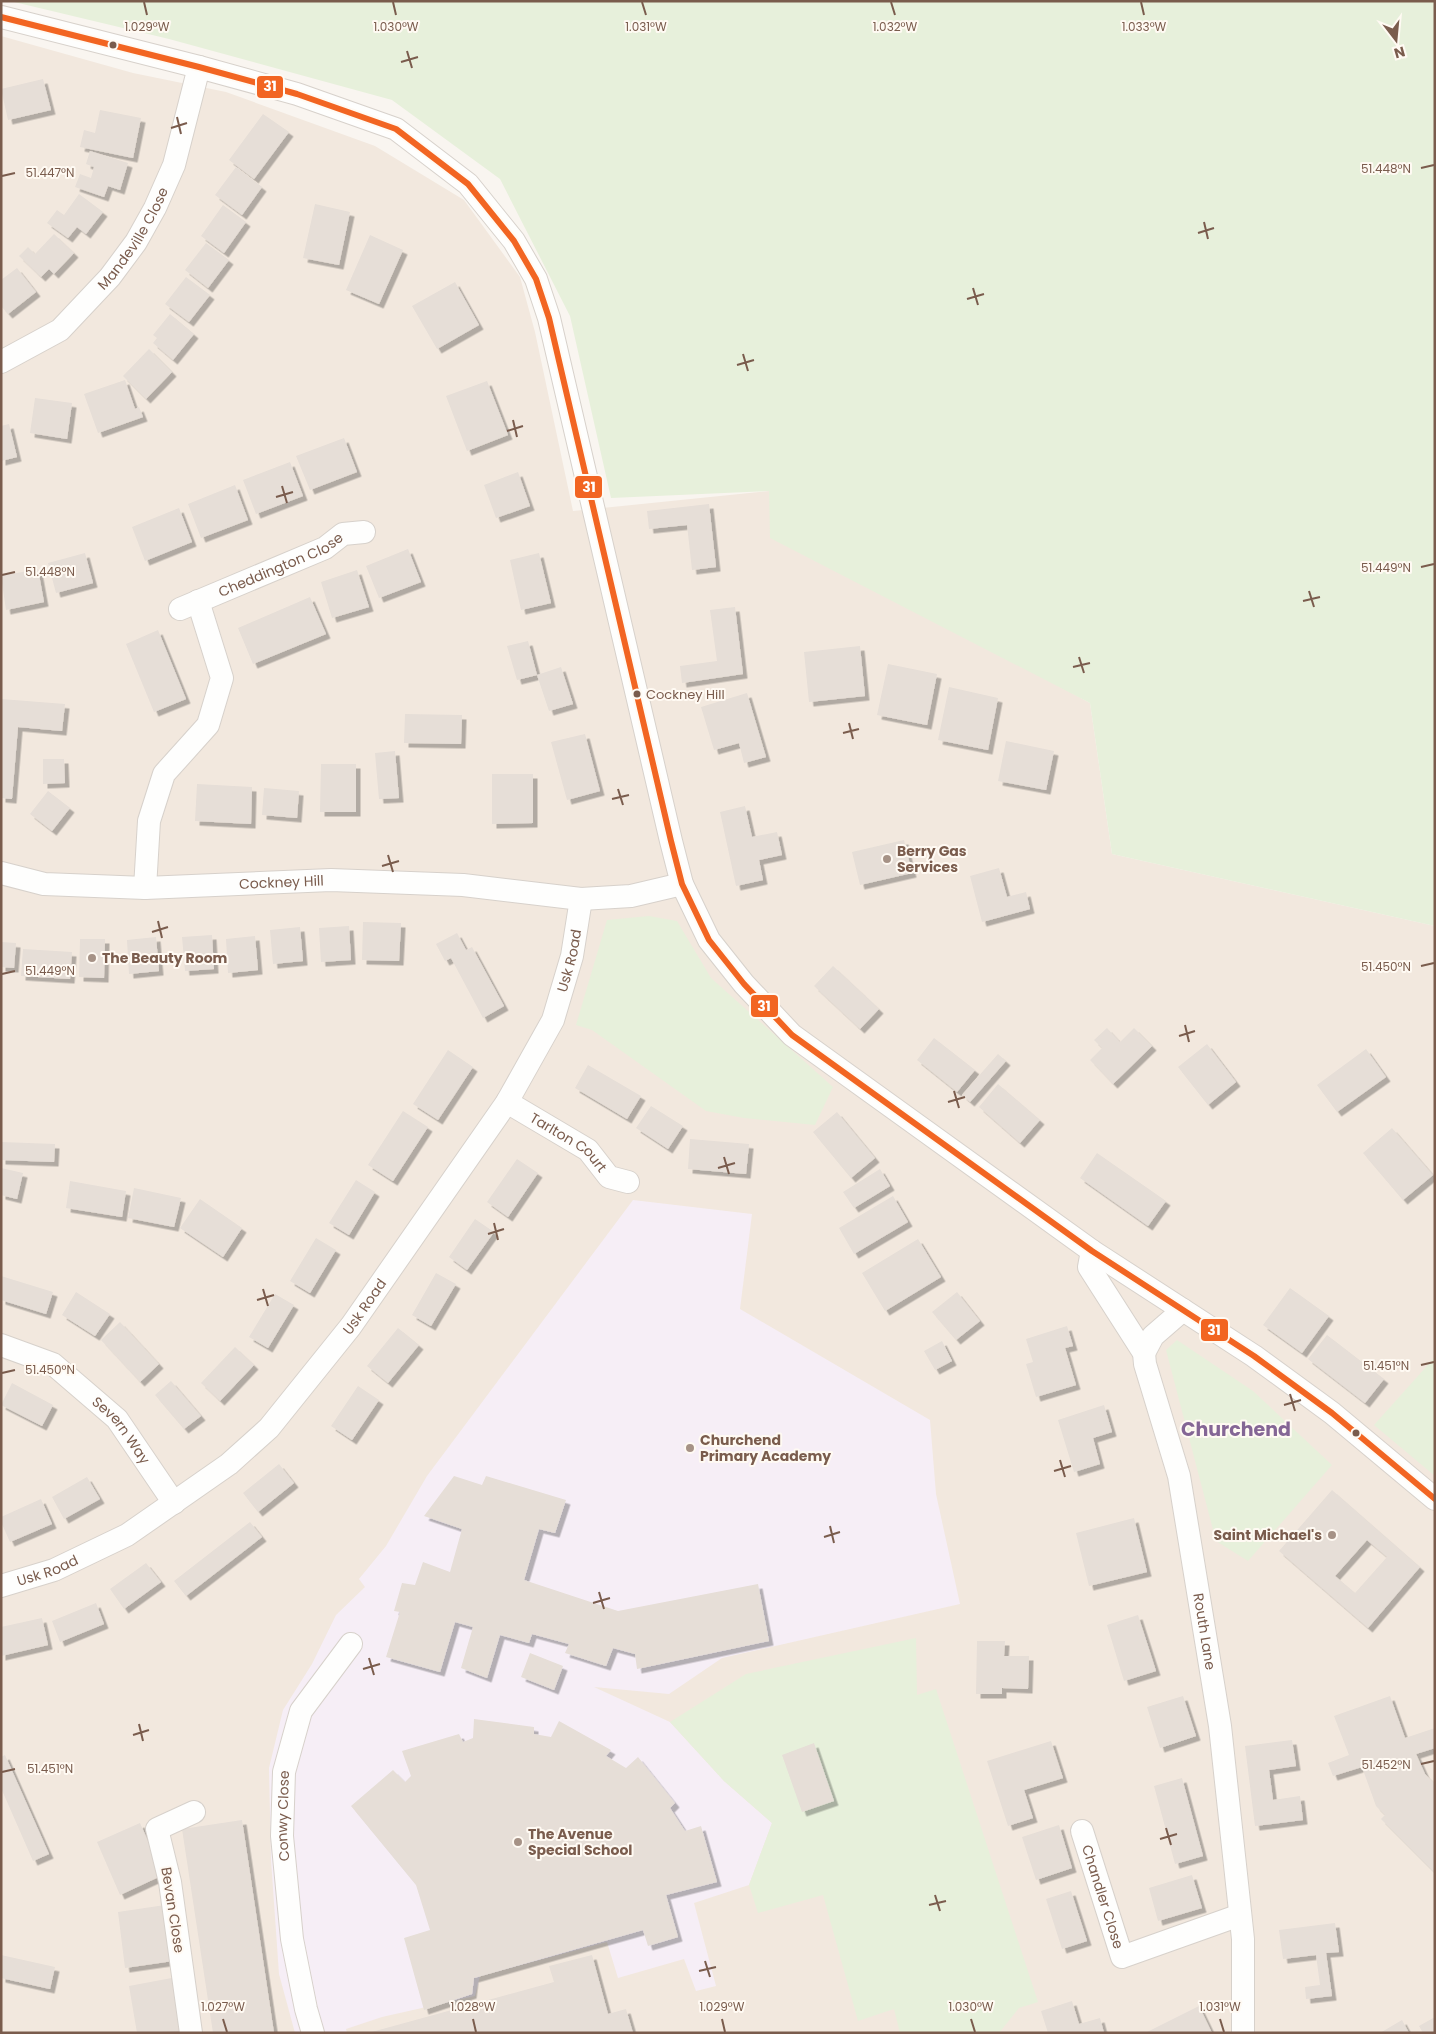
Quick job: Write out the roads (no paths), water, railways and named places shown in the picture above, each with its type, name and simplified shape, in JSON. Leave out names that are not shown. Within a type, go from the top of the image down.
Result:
[{"type":"street","points":[[1,17],[297,94],[396,129],[468,184],[514,242],[536,279],[549,318],[682,884],[709,940],[744,984],[792,1035],[1092,1251],[1236,1343],[1332,1413],[1435,1499]]},
{"type":"street","name":"Mandeville Close","points":[[1,362],[60,330],[110,277],[136,242],[156,208],[174,165],[199,67]]},
{"type":"street","name":"Cheddington Close","points":[[145,888],[149,821],[164,774],[208,725],[222,678],[189,606],[325,548],[343,534],[364,532]]},
{"type":"street","name":"Cockney Hill","points":[[1,873],[44,884],[145,888],[331,880],[463,885],[581,899],[632,896],[682,884]]},
{"type":"street","name":"Usk Road","points":[[1,1586],[54,1570],[127,1535],[229,1464],[269,1428],[351,1326],[507,1102],[553,1020],[572,956],[581,899]]},
{"type":"street","name":"Tarlton Court","points":[[507,1102],[588,1150],[609,1177],[628,1182]]},
{"type":"street","name":"Routh Lane","points":[[1092,1251],[1089,1267],[1144,1354],[1145,1364],[1179,1476],[1220,1726],[1243,1939],[1243,2033]]},
{"type":"street","points":[[1144,1354],[1154,1336],[1183,1310]]},
{"type":"street","name":"Severn Way","points":[[1,1345],[53,1364],[117,1419],[174,1503]]},
{"type":"street","name":"Conwy Close","points":[[313,2033],[306,2009],[292,1938],[282,1836],[284,1772],[301,1711],[351,1644]]},
{"type":"street","name":"Bevan Close","points":[[191,2033],[170,1882],[157,1829],[194,1812]]},
{"type":"street","name":"Chandler Close","points":[[1082,1831],[1122,1956],[1240,1915]]},
{"type":"place","name":"Cockney Hill","points":[[637,694]]},
{"type":"place","name":"Berry Gas Services","points":[[887,859]]},
{"type":"place","name":"The Beauty Room","points":[[92,958]]},
{"type":"place","name":"Churchend Primary Academy","points":[[690,1448]]},
{"type":"place","name":"Saint Michael's","points":[[1332,1535]]},
{"type":"place","name":"The Avenue Special School","points":[[518,1842]]},
{"type":"district","name":"Churchend","points":[[1236,1429]]}]
